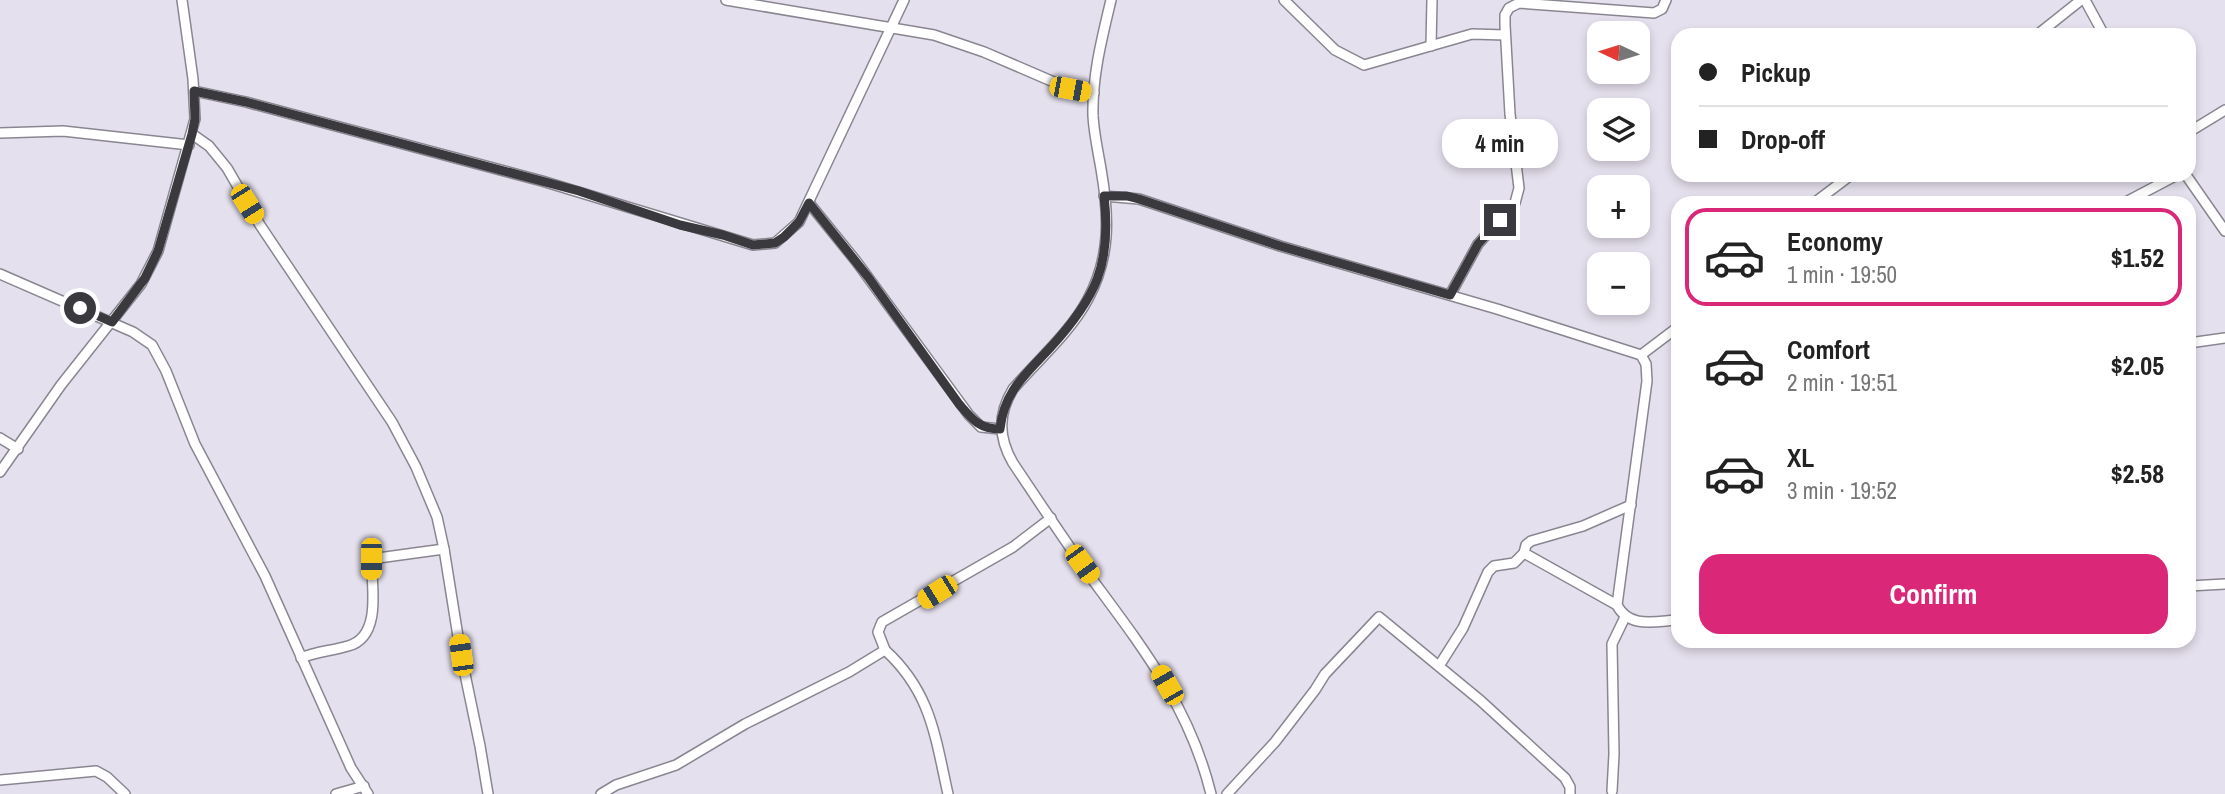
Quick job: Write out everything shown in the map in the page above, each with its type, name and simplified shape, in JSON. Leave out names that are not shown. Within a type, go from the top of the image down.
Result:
[{"type":"street","points":[[0,472],[61,385],[145,278],[158,251],[195,119],[194,91],[181,0]]},
{"type":"street","points":[[727,0],[934,35],[961,43],[1070,89],[1094,93]]},
{"type":"street","points":[[194,91],[246,102],[579,191],[680,225],[753,245],[775,243],[799,222],[904,0]]},
{"type":"street","points":[[1111,0],[1096,68],[1094,93],[1095,135],[1107,217],[1105,253],[1096,283],[1080,313],[1013,389],[1006,401],[1000,429],[1007,453],[1161,675],[1188,728],[1211,794]]},
{"type":"street","points":[[1284,0],[1335,50],[1360,64],[1367,65],[1472,34],[1505,35]]},
{"type":"street","points":[[1431,46],[1432,0]]},
{"type":"street","points":[[1450,295],[1478,244],[1515,203],[1520,188],[1510,114],[1505,35],[1505,15],[1508,8],[1515,4],[1654,13],[1662,9],[1666,0]]},
{"type":"street","points":[[2046,28],[2083,0],[2100,28]]},
{"type":"street","points":[[2196,128],[2225,110]]},
{"type":"street","points":[[0,133],[74,132],[189,145]]},
{"type":"street","points":[[192,134],[209,146],[227,168],[260,225],[392,422],[432,503],[444,549],[488,794]]},
{"type":"street","points":[[1824,196],[1842,182]]},
{"type":"street","points":[[2137,196],[2164,182]]},
{"type":"street","points":[[2191,182],[2225,231]]},
{"type":"street","points":[[1104,196],[1139,199],[1280,246],[1450,295],[1641,355],[1646,364],[1647,381],[1617,605]]},
{"type":"street","points":[[809,203],[856,261],[969,415],[981,426],[1000,429]]},
{"type":"street","points":[[0,274],[112,322],[152,345],[173,387],[195,444],[265,576],[351,768],[366,790],[336,794]]},
{"type":"street","points":[[1641,355],[1671,332]]},
{"type":"street","points":[[2196,342],[2225,338]]},
{"type":"street","points":[[0,438],[18,449]]},
{"type":"street","points":[[1439,666],[1463,628],[1488,572],[1494,566],[1512,564],[1524,553],[1526,545],[1531,541],[1583,526],[1631,505]]},
{"type":"street","points":[[948,794],[923,698],[908,674],[886,650],[878,632],[883,622],[1013,547],[1051,518]]},
{"type":"street","points":[[301,658],[311,653],[349,646],[363,639],[371,621],[371,559],[444,549]]},
{"type":"street","points":[[1524,553],[1617,605],[1625,618],[1641,622],[1671,620]]},
{"type":"street","points":[[2196,586],[2225,584]]},
{"type":"street","points":[[1227,794],[1275,742],[1325,674],[1379,617],[1505,722],[1564,778],[1569,784],[1570,794]]},
{"type":"street","points":[[1612,791],[1612,644],[1625,618]]},
{"type":"street","points":[[601,794],[616,785],[676,765],[745,724],[849,672],[886,650]]},
{"type":"street","points":[[0,780],[96,771],[107,777],[125,794]]},
{"type":"route","points":[[80,308],[112,322],[150,268],[163,236],[192,134],[195,119],[194,91],[246,102],[579,191],[680,225],[753,245],[775,243],[784,237],[799,222],[809,203],[868,277],[959,404],[976,424],[989,429],[1000,429],[1006,401],[1013,389],[1080,313],[1096,283],[1107,235],[1104,196],[1139,199],[1218,227],[1450,295],[1478,244],[1500,220]]}]
